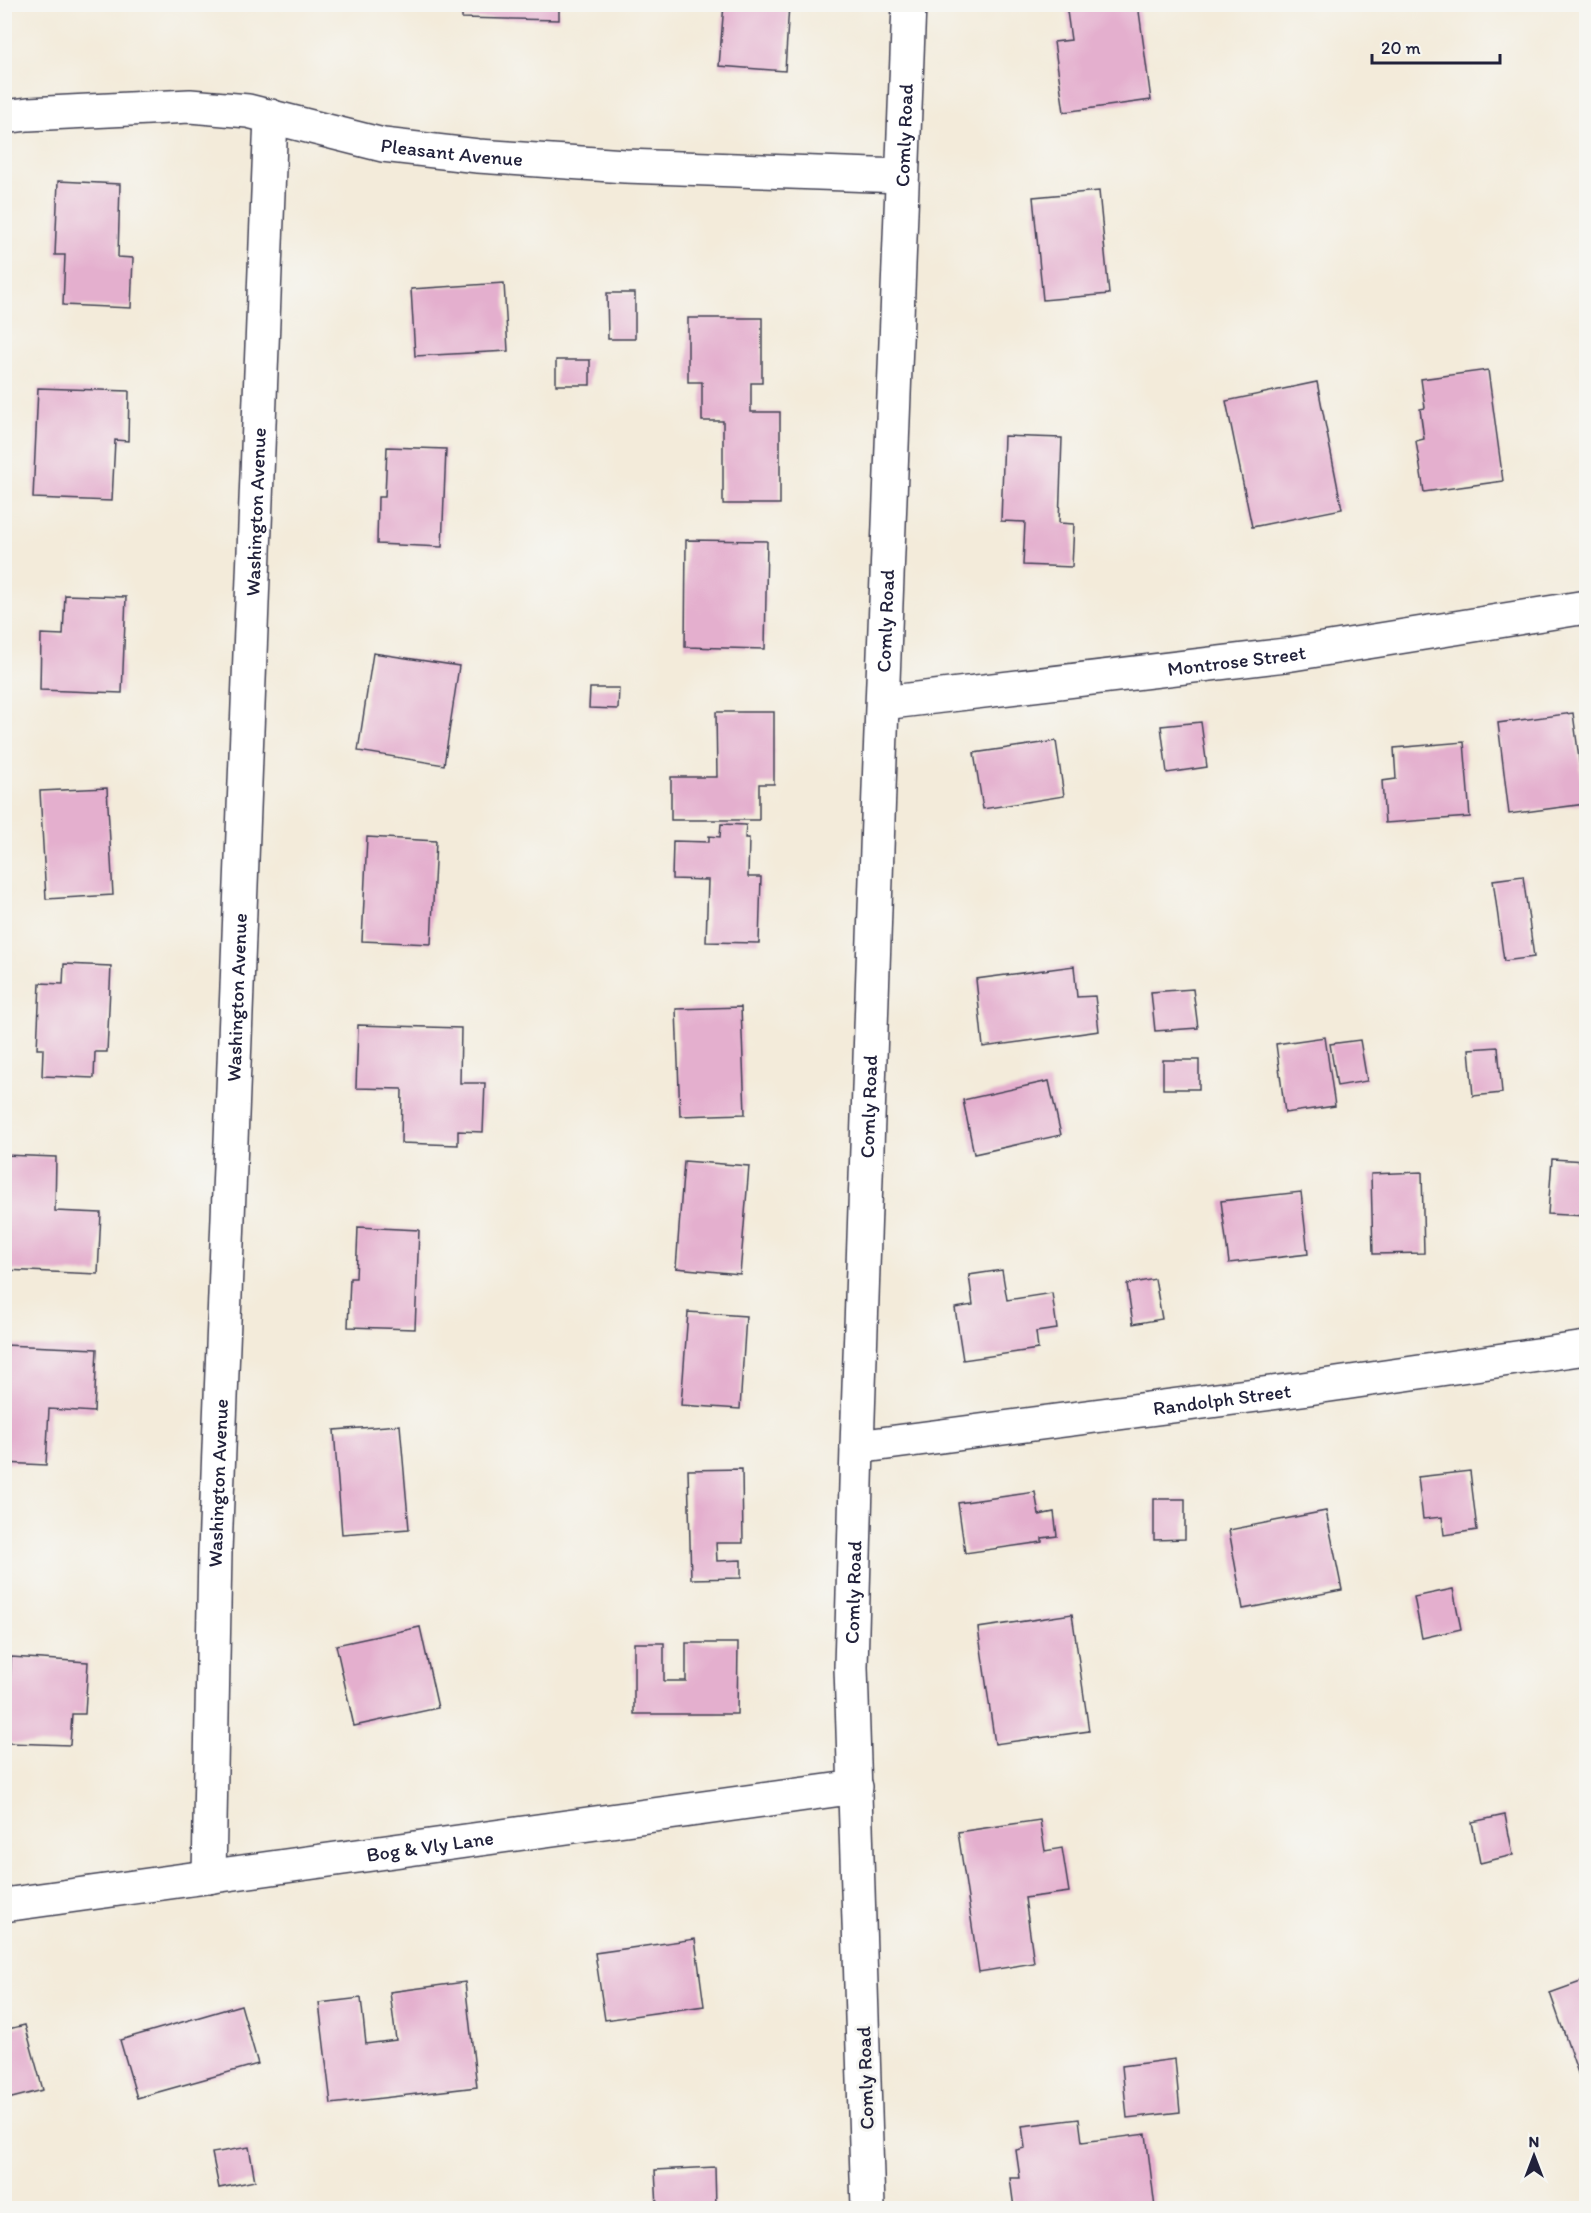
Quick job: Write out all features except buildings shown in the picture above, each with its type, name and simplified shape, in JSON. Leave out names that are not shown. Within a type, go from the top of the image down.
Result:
[{"type":"street","name":"Comly Road","points":[[868,2208],[852,1667],[857,1447],[882,703],[909,4]]},
{"type":"street","name":"Pleasant Avenue","points":[[4,117],[190,106],[248,111],[383,145],[478,156],[625,166],[902,176]]},
{"type":"street","name":"Washington Avenue","points":[[209,1877],[214,1551],[271,116]]},
{"type":"street","name":"Montrose Street","points":[[882,703],[1286,654],[1587,607]]},
{"type":"street","name":"Randolph Street","points":[[857,1447],[1302,1389],[1587,1348]]},
{"type":"street","name":"Bog & Vly Lane","points":[[4,1905],[856,1787]]}]
